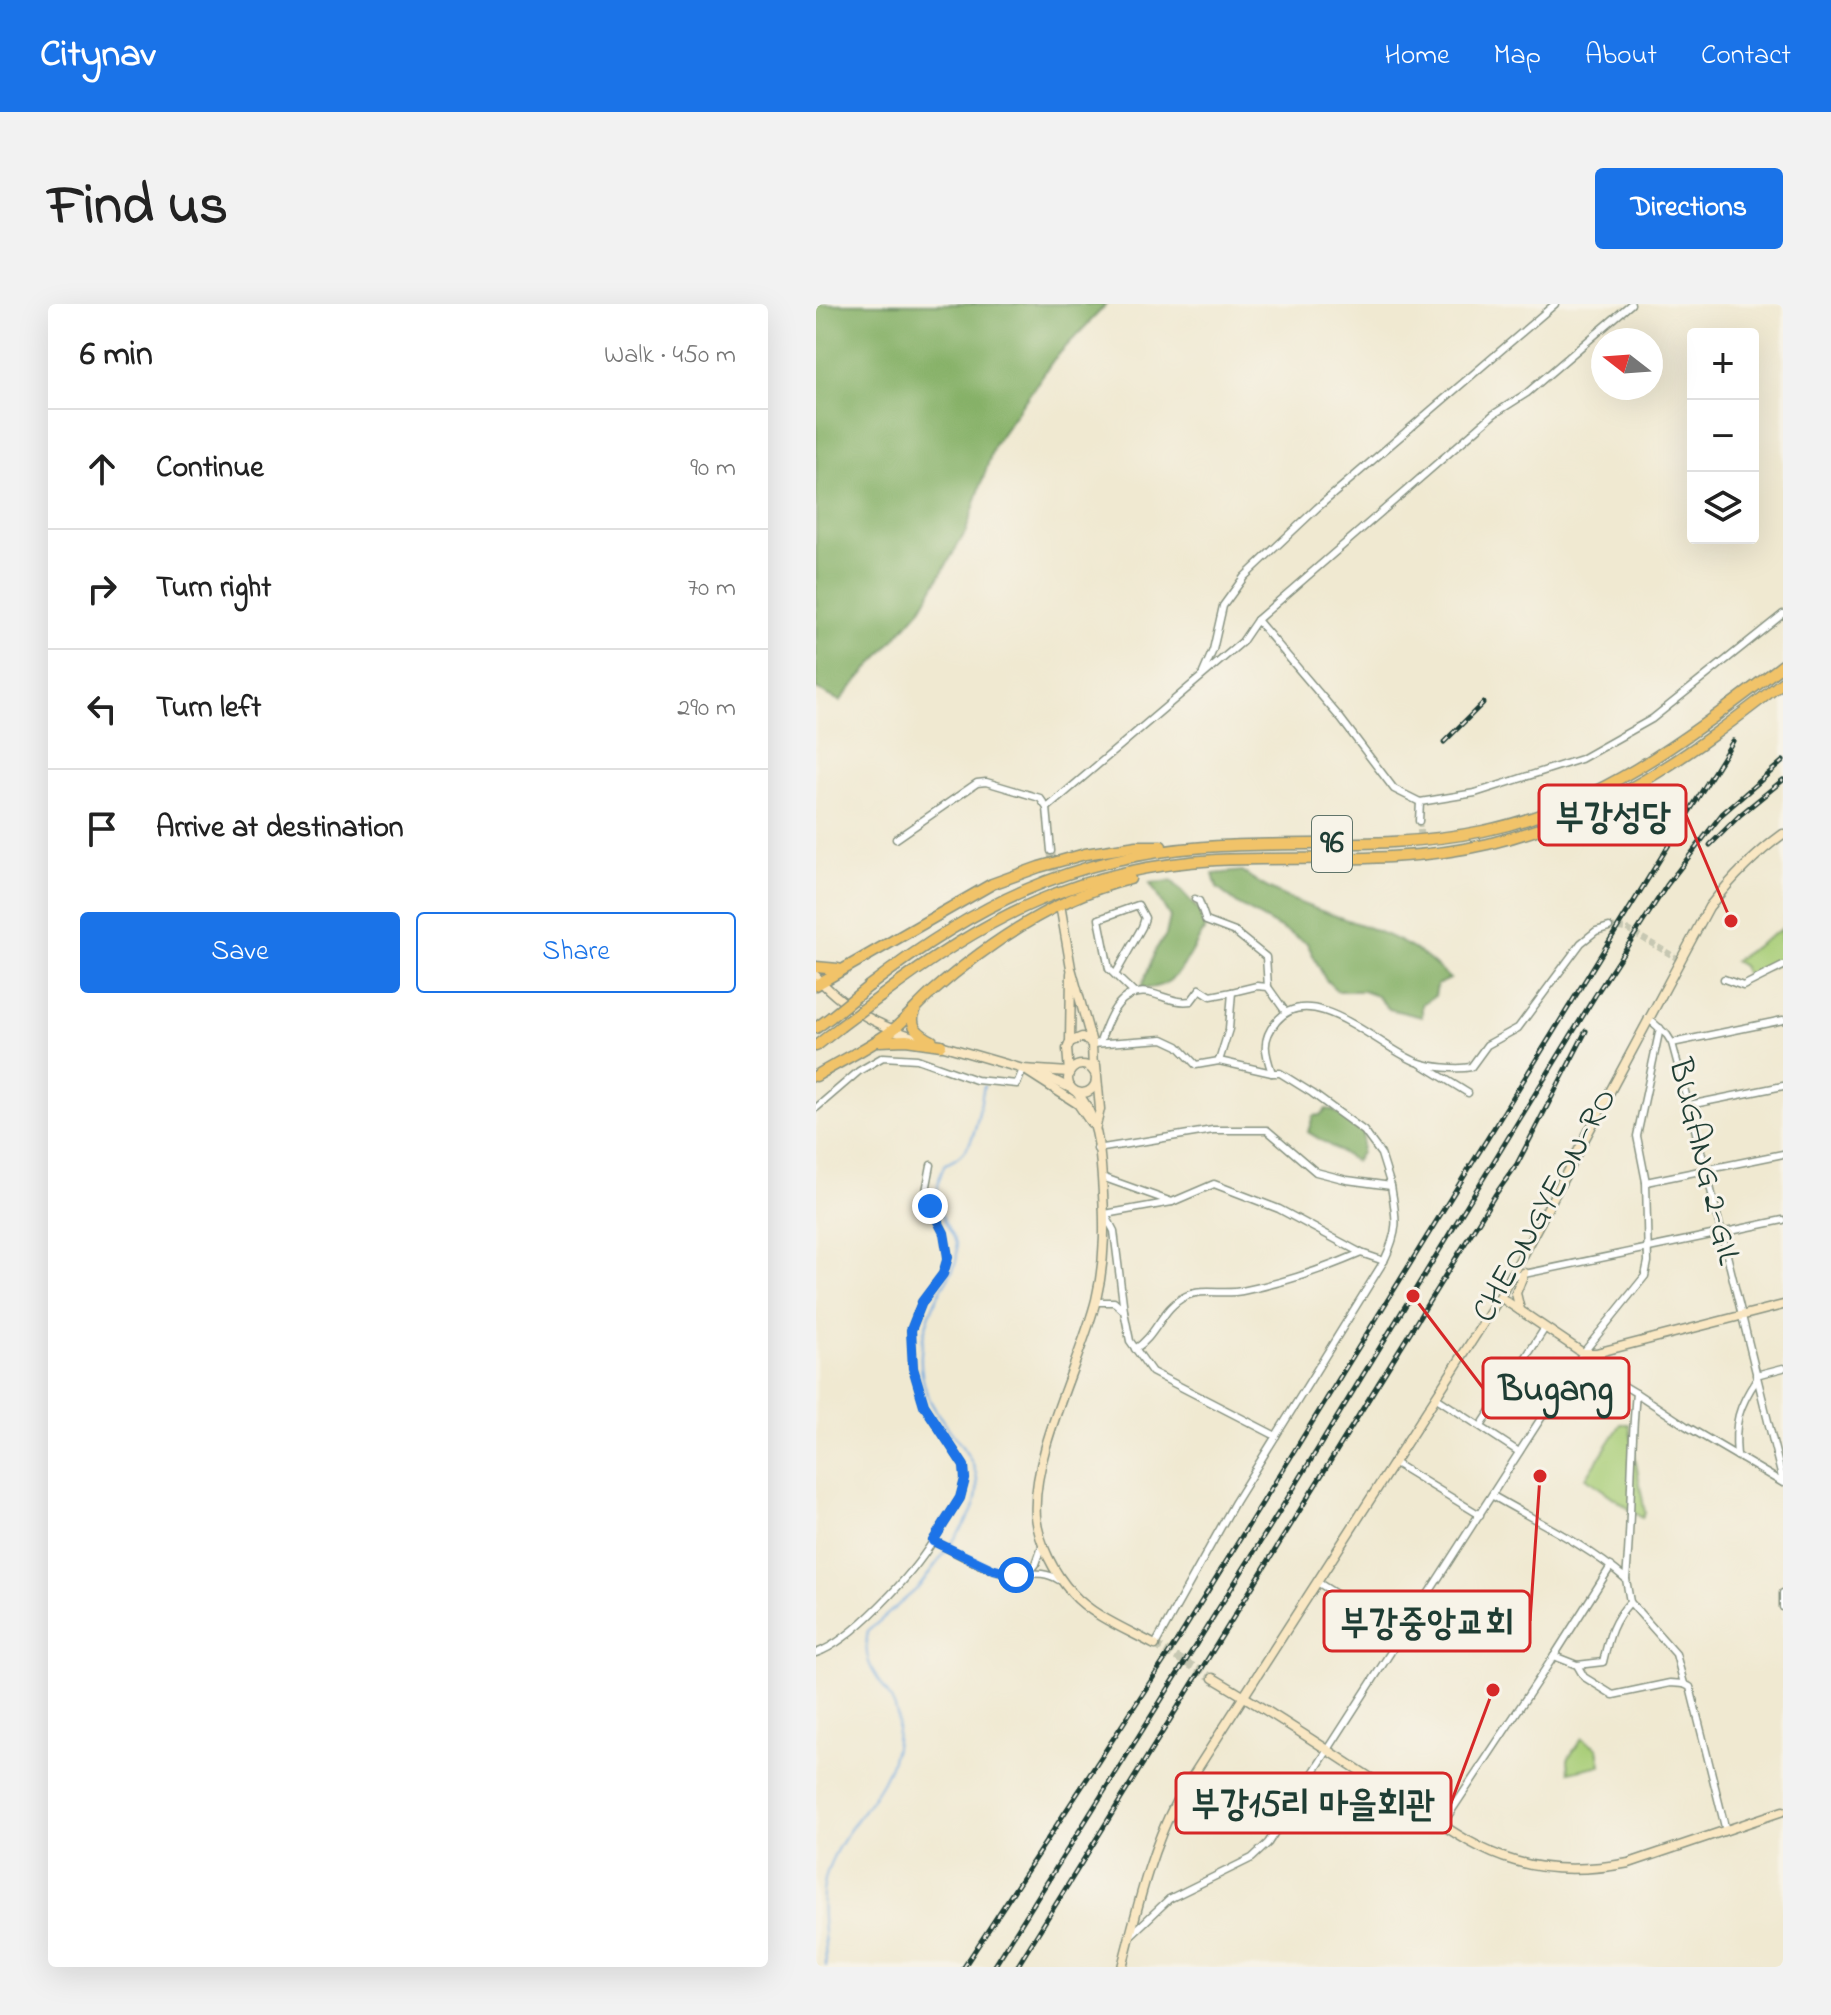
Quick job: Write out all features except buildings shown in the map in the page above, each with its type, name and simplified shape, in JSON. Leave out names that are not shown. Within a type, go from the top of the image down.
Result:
[{"type":"highway","name":"96","points":[[816,1028],[955,924],[1036,885],[1110,861],[1207,846],[1435,839],[1534,817],[1575,802],[1656,759],[1783,665]]},
{"type":"highway","name":"96","points":[[816,1046],[964,937],[1041,898],[1087,882],[1137,870],[1215,860],[1364,858],[1437,852],[1486,844],[1537,830],[1624,794],[1662,772],[1783,682]]},
{"type":"highway","points":[[817,981],[992,884],[1039,867],[1085,854],[1137,846],[1207,846]]},
{"type":"highway","points":[[816,1076],[893,1030],[971,960],[1071,900],[1100,886],[1215,860]]},
{"type":"highway","points":[[816,967],[829,970],[844,968]]},
{"type":"highway","points":[[919,1005],[913,1015],[915,1031],[941,1045]]},
{"type":"highway","points":[[867,1045],[896,1039],[941,1045]]},
{"type":"street","points":[[1201,676],[1213,650],[1223,606],[1244,577],[1317,508],[1555,304]]},
{"type":"street","points":[[1047,808],[1242,642],[1257,620],[1494,414],[1527,393],[1631,304]]},
{"type":"street","points":[[1257,620],[1341,719],[1394,789],[1420,802],[1475,793],[1581,759],[1652,719],[1783,614]]},
{"type":"street","points":[[896,839],[977,783],[986,782],[1040,798],[1047,808],[1051,851]]},
{"type":"street","points":[[1419,821],[1420,802]]},
{"type":"street","name":"CHEONGYEON-RO","points":[[1122,1967],[1159,1834],[1183,1789],[1500,1297],[1709,907],[1761,850],[1783,834]]},
{"type":"street","points":[[1195,899],[1199,901],[1206,921],[1235,932],[1266,957],[1268,987],[1285,1011]]},
{"type":"street","points":[[1115,975],[1145,918],[1138,905],[1099,919],[1109,969],[1115,975],[1133,992]]},
{"type":"street","points":[[1061,910],[1071,968],[1096,1043],[1100,1109],[1095,1131]]},
{"type":"street","points":[[1418,1062],[1462,1069],[1471,1067],[1487,1045],[1518,1028],[1581,943],[1596,931],[1609,927]]},
{"type":"street","points":[[1724,979],[1743,986],[1783,966]]},
{"type":"street","points":[[1027,1070],[1058,1068],[1065,1064],[1070,1042],[1071,968]]},
{"type":"street","points":[[817,981],[864,1015],[893,1030],[1027,1070],[1074,1090],[1089,1092],[1095,1086]]},
{"type":"street","points":[[1095,1131],[1096,1078],[1093,1070],[1096,1043],[1126,995],[1143,992],[1175,1002],[1187,1002],[1200,989],[1211,996],[1257,986],[1268,987]]},
{"type":"street","points":[[1219,1061],[1229,1029],[1232,992]]},
{"type":"street","points":[[1272,1073],[1265,1037],[1285,1011],[1307,1007],[1325,1011],[1468,1093]]},
{"type":"street","name":"BUGANG 2-GIL","points":[[1648,1018],[1672,1043],[1756,1377],[1781,1463],[1783,1483]]},
{"type":"street","points":[[1672,1043],[1783,1020]]},
{"type":"street","points":[[1130,1936],[1169,1899],[1252,1858],[1268,1843],[1583,1353],[1645,1276],[1648,1248],[1646,1182],[1637,1136],[1660,1028]]},
{"type":"street","points":[[1068,1055],[1067,1080],[1091,1110],[1095,1131],[1105,1214],[1103,1264],[1095,1302],[1038,1475],[1036,1517],[1043,1544],[1063,1582],[1075,1596],[1155,1645],[1235,1502],[1384,1261],[1397,1231],[1397,1220],[1381,1154],[1364,1131],[1280,1073],[1219,1061],[1196,1065],[1178,1046],[1163,1039],[1096,1043],[1082,1037],[1070,1042]]},
{"type":"street","points":[[816,1108],[859,1071],[883,1057],[917,1059],[976,1080],[1003,1083],[1017,1084],[1027,1070]]},
{"type":"street","points":[[1027,1070],[1069,1072],[1083,1064],[1093,1070]]},
{"type":"street","points":[[1027,1070],[1078,1104],[1095,1131]]},
{"type":"street","points":[[1689,1105],[1783,1086]]},
{"type":"street","points":[[1097,1149],[1213,1130],[1256,1128],[1267,1130],[1316,1172],[1391,1186]]},
{"type":"street","points":[[1646,1182],[1783,1154]]},
{"type":"street","points":[[816,1653],[832,1648],[916,1567],[935,1542],[960,1498],[965,1479],[964,1466],[924,1405],[913,1368],[911,1330],[922,1302],[943,1274],[948,1257],[944,1233],[926,1191],[931,1165]]},
{"type":"street","points":[[1102,1177],[1172,1202]]},
{"type":"street","points":[[1105,1214],[1172,1202],[1214,1184],[1279,1209],[1361,1253],[1384,1261]]},
{"type":"street","points":[[1105,1214],[1114,1231],[1130,1341],[1152,1372],[1276,1436]]},
{"type":"street","points":[[1510,1277],[1783,1220]]},
{"type":"street","points":[[1135,1349],[1149,1340],[1165,1312],[1189,1294],[1238,1292],[1310,1275],[1361,1253]]},
{"type":"street","points":[[1520,1311],[1516,1293],[1524,1273]]},
{"type":"street","points":[[1500,1297],[1583,1353],[1591,1366],[1783,1483]]},
{"type":"street","points":[[1095,1302],[1114,1302],[1124,1311]]},
{"type":"street","points":[[1583,1353],[1596,1353],[1783,1304]]},
{"type":"street","points":[[1481,1426],[1545,1328]]},
{"type":"street","points":[[1737,1456],[1735,1434],[1742,1402],[1756,1377],[1783,1368]]},
{"type":"street","points":[[1636,1393],[1626,1579],[1630,1602],[1676,1654],[1684,1684]]},
{"type":"street","points":[[1435,1397],[1519,1452]]},
{"type":"street","points":[[1393,1462],[1480,1515]]},
{"type":"street","points":[[1493,1496],[1611,1566],[1626,1579]]},
{"type":"street","points":[[935,1542],[994,1570],[1016,1575],[1030,1572],[1050,1574],[1063,1582]]},
{"type":"street","points":[[1030,1572],[1043,1544]]},
{"type":"street","points":[[1442,1825],[1611,1566]]},
{"type":"street","points":[[1317,1582],[1403,1636]]},
{"type":"street","points":[[1554,1656],[1577,1665],[1603,1662],[1616,1618],[1630,1602]]},
{"type":"street","points":[[1577,1665],[1584,1677],[1613,1695],[1670,1683],[1690,1687],[1726,1831]]},
{"type":"street","points":[[1213,1678],[1442,1825],[1516,1862],[1576,1869],[1629,1863],[1783,1811]]},
{"type":"green space","points":[[816,304],[1107,304],[1054,359],[994,445],[966,531],[920,610],[840,701],[816,689]]},
{"type":"green space","points":[[1242,871],[1283,896],[1396,939],[1421,954],[1450,979],[1437,985],[1435,996],[1422,1004],[1422,1017],[1389,1009],[1377,996],[1363,991],[1337,991],[1325,979],[1307,943],[1239,905],[1217,888],[1213,874]]},
{"type":"green space","points":[[1172,881],[1199,910],[1205,929],[1173,978],[1165,984],[1141,988],[1156,949],[1166,935],[1170,917],[1150,883]]},
{"type":"green space","points":[[1781,929],[1783,961],[1748,978],[1742,966],[1734,961]]},
{"type":"green space","points":[[1326,1109],[1363,1132],[1361,1153],[1355,1161],[1308,1132],[1313,1116],[1320,1115]]},
{"type":"green space","points":[[1621,1424],[1629,1424],[1645,1513],[1642,1518],[1586,1478]]},
{"type":"green space","points":[[1582,1738],[1598,1748],[1601,1765],[1569,1772],[1568,1759]]},
{"type":"waterway","points":[[950,1546],[973,1509],[977,1492],[976,1476],[972,1462],[928,1396],[922,1375],[921,1354],[931,1313],[957,1256],[956,1241],[939,1204],[940,1177],[945,1164],[956,1159],[970,1142],[984,1086]]},
{"type":"waterway","points":[[826,1967],[823,1892],[828,1869],[845,1836],[886,1775],[896,1740],[897,1715],[871,1668],[866,1646],[868,1631],[918,1588],[946,1551]]},
{"type":"tunnel","points":[[1419,821],[1423,860]]},
{"type":"tunnel","points":[[1051,851],[1061,910]]},
{"type":"tunnel","points":[[1609,927],[1627,929],[1680,960]]},
{"type":"tunnel","points":[[1155,1645],[1213,1678]]},
{"type":"railway","points":[[1444,742],[1483,703]]},
{"type":"railway","points":[[964,1967],[1177,1641],[1733,741]]},
{"type":"railway","points":[[994,1967],[1284,1504],[1595,996],[1667,885],[1722,814],[1783,761]]},
{"type":"railway","points":[[1710,845],[1740,815],[1783,780]]},
{"type":"railway","points":[[1017,1967],[1517,1164],[1586,1031]]},
{"type":"place","name":"부강성당","points":[[1731,921]]},
{"type":"place","name":"Bugang","points":[[1413,1296]]},
{"type":"place","name":"부강중앙교회","points":[[1540,1476]]},
{"type":"place","name":"부강15리 마을회관","points":[[1493,1690]]},
{"type":"route","points":[[930,1206],[944,1233],[948,1257],[943,1274],[922,1302],[911,1330],[913,1368],[924,1405],[964,1466],[965,1479],[960,1498],[933,1541],[981,1565],[1016,1575]]}]
